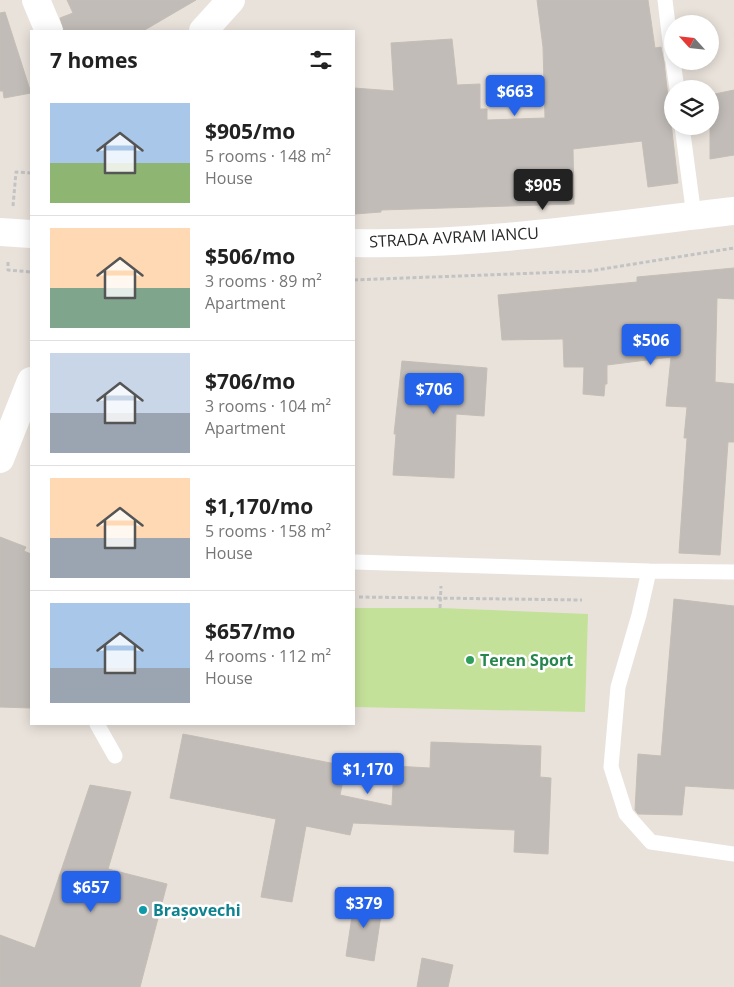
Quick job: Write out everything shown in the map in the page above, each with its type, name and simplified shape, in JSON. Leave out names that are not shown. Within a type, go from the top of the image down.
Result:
[{"type":"street","points":[[36,0],[49,30]]},
{"type":"street","points":[[205,30],[231,0]]},
{"type":"street","name":"STRADA AVRAM IANCU","points":[[355,242],[387,244],[482,238],[660,221],[734,211]]},
{"type":"street","points":[[0,232],[30,234]]},
{"type":"street","points":[[0,459],[30,384]]},
{"type":"lane","points":[[665,0],[667,15]]},
{"type":"lane","points":[[683,135],[694,216]]},
{"type":"lane","points":[[355,562],[734,572]]},
{"type":"lane","points":[[648,570],[618,687],[611,767],[626,814],[650,842],[734,854]]},
{"type":"lane","points":[[99,725],[115,756]]},
{"type":"path","points":[[355,280],[590,271],[734,248]]},
{"type":"path","points":[[359,597],[582,600]]},
{"type":"green space","name":"Teren Sport","points":[[355,608],[440,608],[588,614],[585,712],[355,707]]},
{"type":"building","points":[[67,0],[196,0],[145,30],[64,30],[60,18],[73,13]]},
{"type":"building","points":[[537,0],[648,0],[655,48],[661,47],[664,62],[666,80],[664,80],[664,135],[672,135],[678,183],[648,187],[642,141],[573,149],[574,204],[381,210],[381,212],[355,214],[355,88],[394,91],[391,43],[452,39],[457,85],[480,84],[480,109],[487,109],[487,120],[545,118],[543,47]]},
{"type":"building","points":[[5,12],[30,93],[4,98],[3,91],[0,91],[0,13]]},
{"type":"building","points":[[734,90],[734,155],[710,159],[710,135],[719,135],[719,93]]},
{"type":"building","points":[[734,268],[734,299],[717,298],[715,382],[734,384],[734,442],[728,442],[720,555],[679,553],[687,438],[684,438],[687,407],[666,406],[671,357],[607,365],[607,384],[605,384],[604,396],[583,394],[584,367],[564,367],[563,339],[502,340],[498,295],[637,282],[637,277]]},
{"type":"building","points":[[402,361],[487,368],[484,416],[456,414],[454,478],[393,475],[396,434],[394,434]]},
{"type":"building","points":[[0,537],[26,547],[24,551],[30,554],[30,708],[0,707]]},
{"type":"building","points":[[674,599],[734,606],[734,789],[685,786],[682,815],[638,814],[635,810],[638,754],[661,756]]},
{"type":"building","points":[[183,734],[346,766],[340,795],[392,806],[394,766],[430,768],[431,742],[541,746],[540,777],[551,778],[548,854],[514,852],[515,830],[353,823],[350,835],[306,826],[292,902],[261,897],[276,819],[170,798]]},
{"type":"building","points":[[90,785],[131,792],[108,869],[167,884],[140,987],[0,987],[0,935],[35,948]]},
{"type":"building","points":[[355,897],[383,902],[374,961],[346,956]]},
{"type":"building","points":[[422,958],[453,965],[448,987],[417,987]]},
{"type":"place","name":"Teren Sport","points":[[470,660]]},
{"type":"place","name":"Brașovechi","points":[[143,910]]}]
